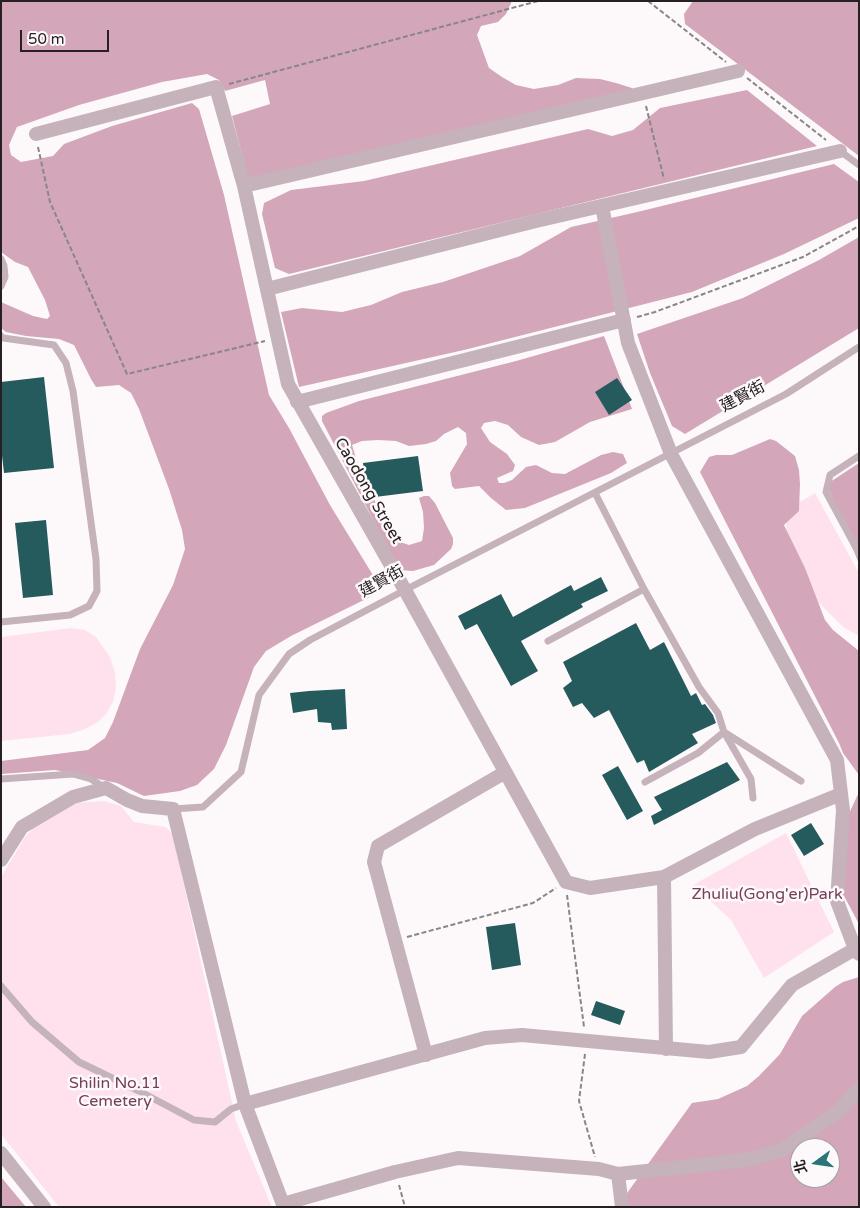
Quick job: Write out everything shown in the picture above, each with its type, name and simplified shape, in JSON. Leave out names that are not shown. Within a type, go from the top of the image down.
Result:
[{"type":"street","points":[[244,186],[738,71]]},
{"type":"street","points":[[36,134],[216,88]]},
{"type":"street","name":"Caodong Street","points":[[216,88],[244,186],[288,384],[405,590],[566,882]]},
{"type":"street","points":[[267,289],[602,206],[840,151]]},
{"type":"street","points":[[245,1104],[485,1038],[522,1035],[709,1052],[741,1047],[792,985],[857,952],[837,901],[843,810],[837,760],[671,454],[628,343],[602,206]]},
{"type":"street","points":[[297,402],[624,320]]},
{"type":"street","points":[[426,1055],[374,862],[378,846],[504,772]]},
{"type":"street","points":[[1,860],[22,826],[73,797],[106,788]]},
{"type":"street","name":"建賢街","points":[[106,788],[126,800],[142,806],[173,809]]},
{"type":"street","points":[[566,882],[590,888],[664,877],[755,829],[841,794]]},
{"type":"street","points":[[173,809],[245,1104],[284,1205],[395,1172],[458,1158],[599,1169],[618,1174],[751,1158],[782,1150],[840,1110],[859,1089]]},
{"type":"street","points":[[664,877],[666,1049]]},
{"type":"street","points":[[1,1153],[44,1207]]},
{"type":"street","points":[[618,1174],[622,1207]]},
{"type":"lane","points":[[840,151],[859,166]]},
{"type":"lane","points":[[1,259],[4,266],[4,277],[1,286]]},
{"type":"lane","points":[[1,622],[70,615],[89,606],[97,591],[96,559],[73,391],[66,362],[54,345],[2,337]]},
{"type":"lane","name":"建賢街","points":[[173,809],[202,807],[241,772],[260,695],[289,654],[310,640],[405,590],[786,394],[859,346]]},
{"type":"lane","points":[[859,456],[830,475],[826,492],[859,553]]},
{"type":"lane","points":[[595,493],[644,589],[699,687],[718,713],[724,732],[750,779],[753,798]]},
{"type":"lane","points":[[548,641],[644,589]]},
{"type":"lane","points":[[724,732],[802,781]]},
{"type":"lane","points":[[645,782],[698,753],[724,732]]},
{"type":"lane","points":[[1,778],[73,774],[91,779],[106,788]]},
{"type":"lane","points":[[1,986],[32,1022],[79,1062],[194,1120],[215,1122],[231,1109],[245,1104]]},
{"type":"path","points":[[216,88],[538,1]]},
{"type":"path","points":[[642,93],[667,191]]},
{"type":"path","points":[[36,134],[50,202],[127,374],[278,338]]},
{"type":"path","points":[[624,320],[655,312],[803,257],[859,226]]},
{"type":"path","points":[[394,940],[533,903],[566,882],[586,1042],[579,1101],[599,1169]]},
{"type":"path","points":[[395,1172],[405,1207]]},
{"type":"green space","points":[[815,493],[859,573],[859,636],[843,627],[794,578],[788,549],[785,506],[800,502]]},
{"type":"green space","points":[[71,628],[85,630],[96,637],[110,657],[115,673],[116,689],[113,702],[106,714],[98,722],[70,734],[1,741],[1,637]]},
{"type":"green space","name":"Shilin No.11 Cemetery","points":[[104,801],[121,806],[134,822],[166,827],[173,835],[236,1121],[272,1207],[59,1207],[1,1134],[1,877],[25,837],[48,813],[74,803]]},
{"type":"green space","name":"Zhuliu(Gong'er)Park","points":[[786,833],[834,932],[764,978],[731,920],[693,885]]},
{"type":"shaded area","points":[[1,1],[512,1],[506,14],[498,22],[481,26],[477,35],[489,68],[516,85],[534,89],[558,85],[576,78],[600,79],[632,88],[634,91],[253,180],[248,177],[232,116],[270,104],[265,80],[225,91],[219,80],[207,74],[162,82],[79,105],[17,127],[9,145],[11,155],[21,162],[53,156],[64,144],[112,126],[192,103],[199,109],[224,195],[269,395],[330,505],[379,585],[372,596],[291,636],[266,651],[254,667],[226,745],[214,769],[197,785],[180,791],[144,796],[117,783],[55,770],[1,774],[1,761],[88,750],[105,738],[113,722],[140,649],[173,585],[185,549],[182,530],[169,489],[139,409],[131,393],[119,385],[96,387],[74,345],[59,339],[6,332],[1,328],[1,302],[33,316],[47,319],[50,316],[45,300],[28,267],[15,262],[1,252]]},
{"type":"shaded area","points":[[693,1],[859,1],[859,156],[685,24],[684,14]]},
{"type":"shaded area","points":[[747,90],[817,146],[289,274],[275,268],[262,214],[264,203],[291,190],[364,181],[588,129],[612,136],[633,130],[660,108]]},
{"type":"shaded area","points":[[834,164],[859,182],[859,218],[784,254],[692,292],[464,350],[299,387],[281,312],[302,308],[342,312],[371,305],[402,292],[443,282],[520,256],[571,227]]},
{"type":"shaded area","points":[[859,237],[859,328],[685,434],[672,426],[650,373],[637,334],[743,298],[819,260]]},
{"type":"shaded area","points":[[604,336],[632,409],[590,422],[555,442],[539,445],[521,437],[508,425],[495,421],[484,423],[481,428],[490,442],[507,454],[515,465],[513,471],[497,478],[499,483],[512,480],[526,467],[536,465],[552,473],[565,474],[601,455],[613,452],[623,454],[627,463],[611,473],[525,508],[506,510],[479,486],[455,489],[452,486],[450,473],[467,444],[466,433],[458,427],[444,434],[436,441],[426,444],[409,446],[396,441],[378,440],[362,441],[352,445],[360,471],[386,522],[400,542],[409,545],[422,541],[424,528],[423,512],[419,498],[424,496],[429,496],[435,503],[453,538],[451,549],[434,565],[413,571],[399,570],[322,421],[322,416],[359,401],[516,361]]},
{"type":"shaded area","points":[[770,439],[776,441],[795,456],[799,470],[799,511],[784,525],[805,568],[825,620],[833,630],[859,651],[859,775],[843,753],[700,472],[709,457],[732,455]]},
{"type":"shaded area","points":[[859,463],[859,564],[827,484]]},
{"type":"shaded area","points":[[859,792],[859,924],[836,881],[846,820]]},
{"type":"shaded area","points":[[859,977],[859,1207],[617,1207],[692,1103],[718,1099],[747,1086],[780,1054],[802,1016],[843,982]]},
{"type":"shaded area","points":[[1,1177],[26,1207],[1,1207]]},
{"type":"building","points":[[44,377],[54,468],[4,473],[1,447],[1,382]]},
{"type":"building","points":[[617,378],[632,400],[609,415],[595,392]]},
{"type":"building","points":[[418,456],[423,491],[367,498],[363,463]]},
{"type":"building","points":[[46,520],[53,595],[23,598],[15,523]]},
{"type":"building","points":[[601,577],[608,591],[581,604],[583,607],[521,641],[538,671],[511,686],[477,624],[465,630],[458,616],[501,594],[513,617],[571,585],[574,591]]},
{"type":"building","points":[[636,623],[650,650],[664,642],[691,696],[696,693],[702,705],[705,704],[713,715],[716,723],[692,734],[698,743],[649,772],[644,760],[637,763],[609,710],[594,718],[582,703],[573,707],[563,688],[572,681],[563,662]]},
{"type":"building","points":[[345,689],[347,729],[332,730],[331,723],[318,722],[317,709],[293,713],[290,693]]},
{"type":"building","points":[[727,762],[740,780],[654,825],[651,816],[662,810],[654,797]]},
{"type":"building","points":[[618,766],[643,811],[627,820],[602,775]]},
{"type":"building","points":[[811,823],[824,844],[804,856],[791,835]]},
{"type":"building","points":[[515,923],[521,965],[492,970],[486,927]]},
{"type":"building","points":[[596,1001],[625,1011],[620,1025],[591,1015]]}]
